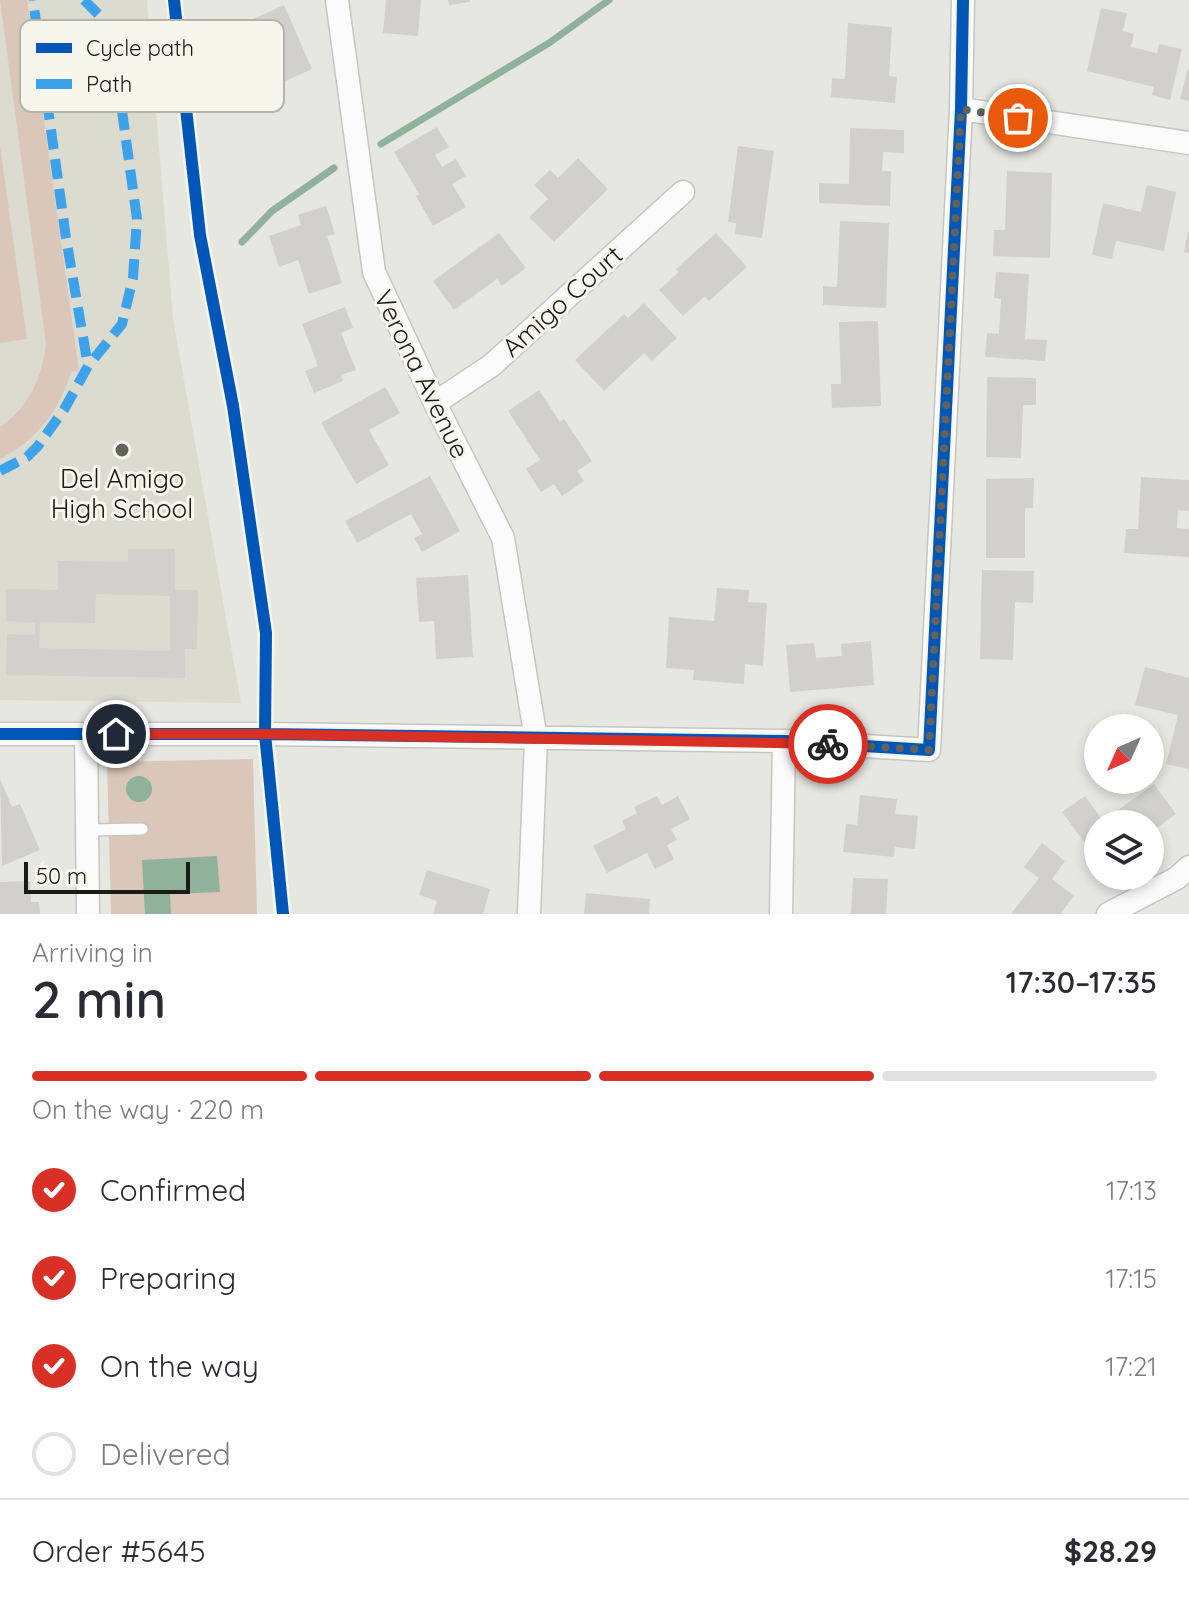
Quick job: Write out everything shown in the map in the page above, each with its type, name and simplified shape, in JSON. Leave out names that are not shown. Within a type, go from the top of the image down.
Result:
[{"type":"street","name":"Verona Avenue","points":[[337,0],[374,272],[503,538],[536,739],[529,914]]},
{"type":"street","points":[[0,734],[784,741],[929,750],[961,109],[963,0]]},
{"type":"street","points":[[961,109],[1189,143]]},
{"type":"street","name":"Amigo Court","points":[[435,403],[492,365],[683,192]]},
{"type":"street","points":[[86,734],[88,914]]},
{"type":"street","points":[[781,914],[784,741]]},
{"type":"street","points":[[1108,914],[1177,878],[1189,867]]},
{"type":"lane","points":[[87,830],[142,829]]},
{"type":"shaded area","points":[[0,0],[147,0],[149,20],[20,20],[20,112],[156,112],[173,318],[241,703],[0,700]]},
{"type":"shaded area","points":[[0,0],[27,0],[30,20],[20,20],[20,112],[43,112],[79,370],[71,372],[60,399],[45,423],[25,443],[0,459],[0,427],[19,410],[32,391],[46,344]]},
{"type":"shaded area","points":[[0,146],[27,339],[0,343]]},
{"type":"shaded area","points":[[253,759],[257,914],[111,914],[107,762]]},
{"type":"shaded area","points":[[139,776],[148,780],[152,789],[148,798],[139,802],[130,798],[126,789],[130,780]]},
{"type":"shaded area","points":[[217,856],[220,892],[170,894],[171,914],[145,914],[142,860]]},
{"type":"building","points":[[386,0],[421,0],[418,36],[383,33]]},
{"type":"building","points":[[448,0],[470,0],[470,2],[449,5]]},
{"type":"building","points":[[284,5],[312,69],[284,82],[284,20],[253,19]]},
{"type":"building","points":[[1101,8],[1127,13],[1123,31],[1134,34],[1131,47],[1157,53],[1159,44],[1182,49],[1170,100],[1152,95],[1154,87],[1087,71]]},
{"type":"building","points":[[848,23],[892,27],[889,76],[897,77],[895,103],[831,97],[832,78],[845,79]]},
{"type":"building","points":[[1189,70],[1189,101],[1180,99]]},
{"type":"building","points":[[437,127],[449,147],[435,155],[442,167],[456,159],[466,176],[452,184],[466,207],[433,226],[416,196],[419,194],[394,152]]},
{"type":"building","points":[[850,128],[904,130],[904,153],[883,152],[882,171],[891,171],[890,206],[819,203],[819,183],[849,184]]},
{"type":"building","points":[[738,146],[774,151],[762,238],[735,234],[736,223],[728,222]]},
{"type":"building","points":[[578,158],[608,189],[554,242],[529,217],[548,199],[534,185],[550,170],[558,178]]},
{"type":"building","points":[[1007,171],[1052,173],[1050,258],[993,256],[994,230],[1005,230]]},
{"type":"building","points":[[1147,185],[1176,192],[1164,251],[1116,241],[1112,259],[1092,255],[1103,203],[1141,212]]},
{"type":"building","points":[[326,206],[335,234],[327,236],[342,283],[309,294],[298,260],[279,267],[269,236],[301,225],[298,215]]},
{"type":"building","points":[[840,221],[889,223],[886,308],[823,305],[823,286],[837,287]]},
{"type":"building","points":[[1189,232],[1189,253],[1184,252]]},
{"type":"building","points":[[499,233],[526,268],[502,286],[497,279],[454,310],[433,281]]},
{"type":"building","points":[[716,233],[747,267],[709,301],[705,296],[683,316],[659,290],[679,272],[676,269]]},
{"type":"building","points":[[996,272],[1029,274],[1025,339],[1047,340],[1045,361],[985,357],[987,333],[999,334],[1001,299],[994,298]]},
{"type":"building","points":[[644,303],[677,338],[652,361],[644,353],[604,391],[575,360],[624,314],[628,318]]},
{"type":"building","points":[[345,307],[353,328],[341,333],[356,370],[341,375],[343,381],[314,393],[305,371],[318,366],[302,324]]},
{"type":"building","points":[[878,321],[881,406],[832,408],[831,384],[841,384],[839,322]]},
{"type":"building","points":[[987,377],[1036,378],[1036,405],[1023,405],[1021,458],[986,457]]},
{"type":"building","points":[[385,387],[400,413],[369,430],[389,465],[356,484],[321,423]]},
{"type":"building","points":[[539,390],[560,422],[564,419],[592,461],[577,471],[584,481],[562,496],[554,484],[541,492],[526,469],[540,460],[508,411]]},
{"type":"building","points":[[430,476],[460,531],[422,552],[414,538],[422,534],[411,514],[357,543],[345,521]]},
{"type":"building","points":[[1141,477],[1189,480],[1189,511],[1178,510],[1177,528],[1189,529],[1189,557],[1124,553],[1126,529],[1138,529]]},
{"type":"building","points":[[1034,478],[1033,508],[1025,508],[1025,558],[986,558],[986,479]]},
{"type":"building","points":[[128,549],[175,549],[175,590],[198,590],[197,649],[185,649],[185,678],[6,675],[7,634],[35,635],[35,623],[6,621],[6,589],[58,590],[58,561],[128,562]],"holes":[[[96,594],[170,596],[170,651],[39,648],[40,622],[95,623]]]},
{"type":"building","points":[[982,570],[1034,571],[1033,603],[1015,602],[1013,660],[980,659]]},
{"type":"building","points":[[468,575],[473,657],[436,659],[434,621],[419,622],[416,578]]},
{"type":"building","points":[[717,588],[749,590],[748,602],[767,603],[763,666],[745,664],[744,684],[693,680],[694,670],[666,668],[669,617],[714,621]]},
{"type":"building","points":[[871,641],[874,685],[790,692],[786,645],[814,643],[816,658],[842,656],[841,644]]},
{"type":"building","points":[[1145,667],[1189,678],[1189,769],[1166,764],[1178,715],[1135,705]]},
{"type":"building","points":[[0,779],[12,807],[20,804],[40,850],[2,866]]},
{"type":"building","points":[[1140,794],[1161,794],[1176,814],[1164,823],[1164,810],[1118,810]]},
{"type":"building","points":[[860,795],[897,799],[895,814],[918,816],[915,849],[895,847],[894,857],[843,852],[846,824],[857,825]]},
{"type":"building","points":[[657,796],[662,805],[678,796],[690,819],[671,829],[677,840],[667,845],[674,859],[655,869],[647,853],[607,873],[593,846],[626,829],[622,821],[637,813],[634,807]]},
{"type":"building","points":[[1085,796],[1095,810],[1084,810],[1084,842],[1062,812]]},
{"type":"building","points":[[1042,843],[1065,861],[1052,879],[1074,896],[1060,914],[1011,914],[1039,878],[1024,867]]},
{"type":"building","points":[[427,870],[490,889],[483,914],[433,914],[437,901],[419,895]]},
{"type":"building","points":[[853,878],[888,879],[886,914],[851,914]]},
{"type":"building","points":[[30,881],[31,902],[39,902],[40,914],[0,914],[0,882]]},
{"type":"building","points":[[586,893],[650,899],[649,914],[584,914]]},
{"type":"waterway","points":[[381,144],[549,43],[609,0]]},
{"type":"waterway","points":[[242,242],[272,211],[334,168]]},
{"type":"marked path","points":[[33,0],[36,20]]},
{"type":"marked path","points":[[84,0],[103,20]]},
{"type":"marked path","points":[[0,471],[27,457],[38,446],[65,408],[88,366],[49,112]]},
{"type":"marked path","points":[[88,366],[122,324],[133,278],[137,219],[122,112]]},
{"type":"cycle path","points":[[174,0],[176,20]]},
{"type":"cycle path","points":[[0,734],[784,741],[929,750],[961,109],[963,0]]},
{"type":"cycle path","points":[[186,112],[200,235],[233,406],[266,633],[265,734],[283,914]]},
{"type":"way so far","points":[[828,744],[929,750],[961,109],[1018,118]]},
{"type":"place","name":"Del Amigo High School","points":[[122,450]]},
{"type":"route","points":[[116,734],[828,744]]}]
